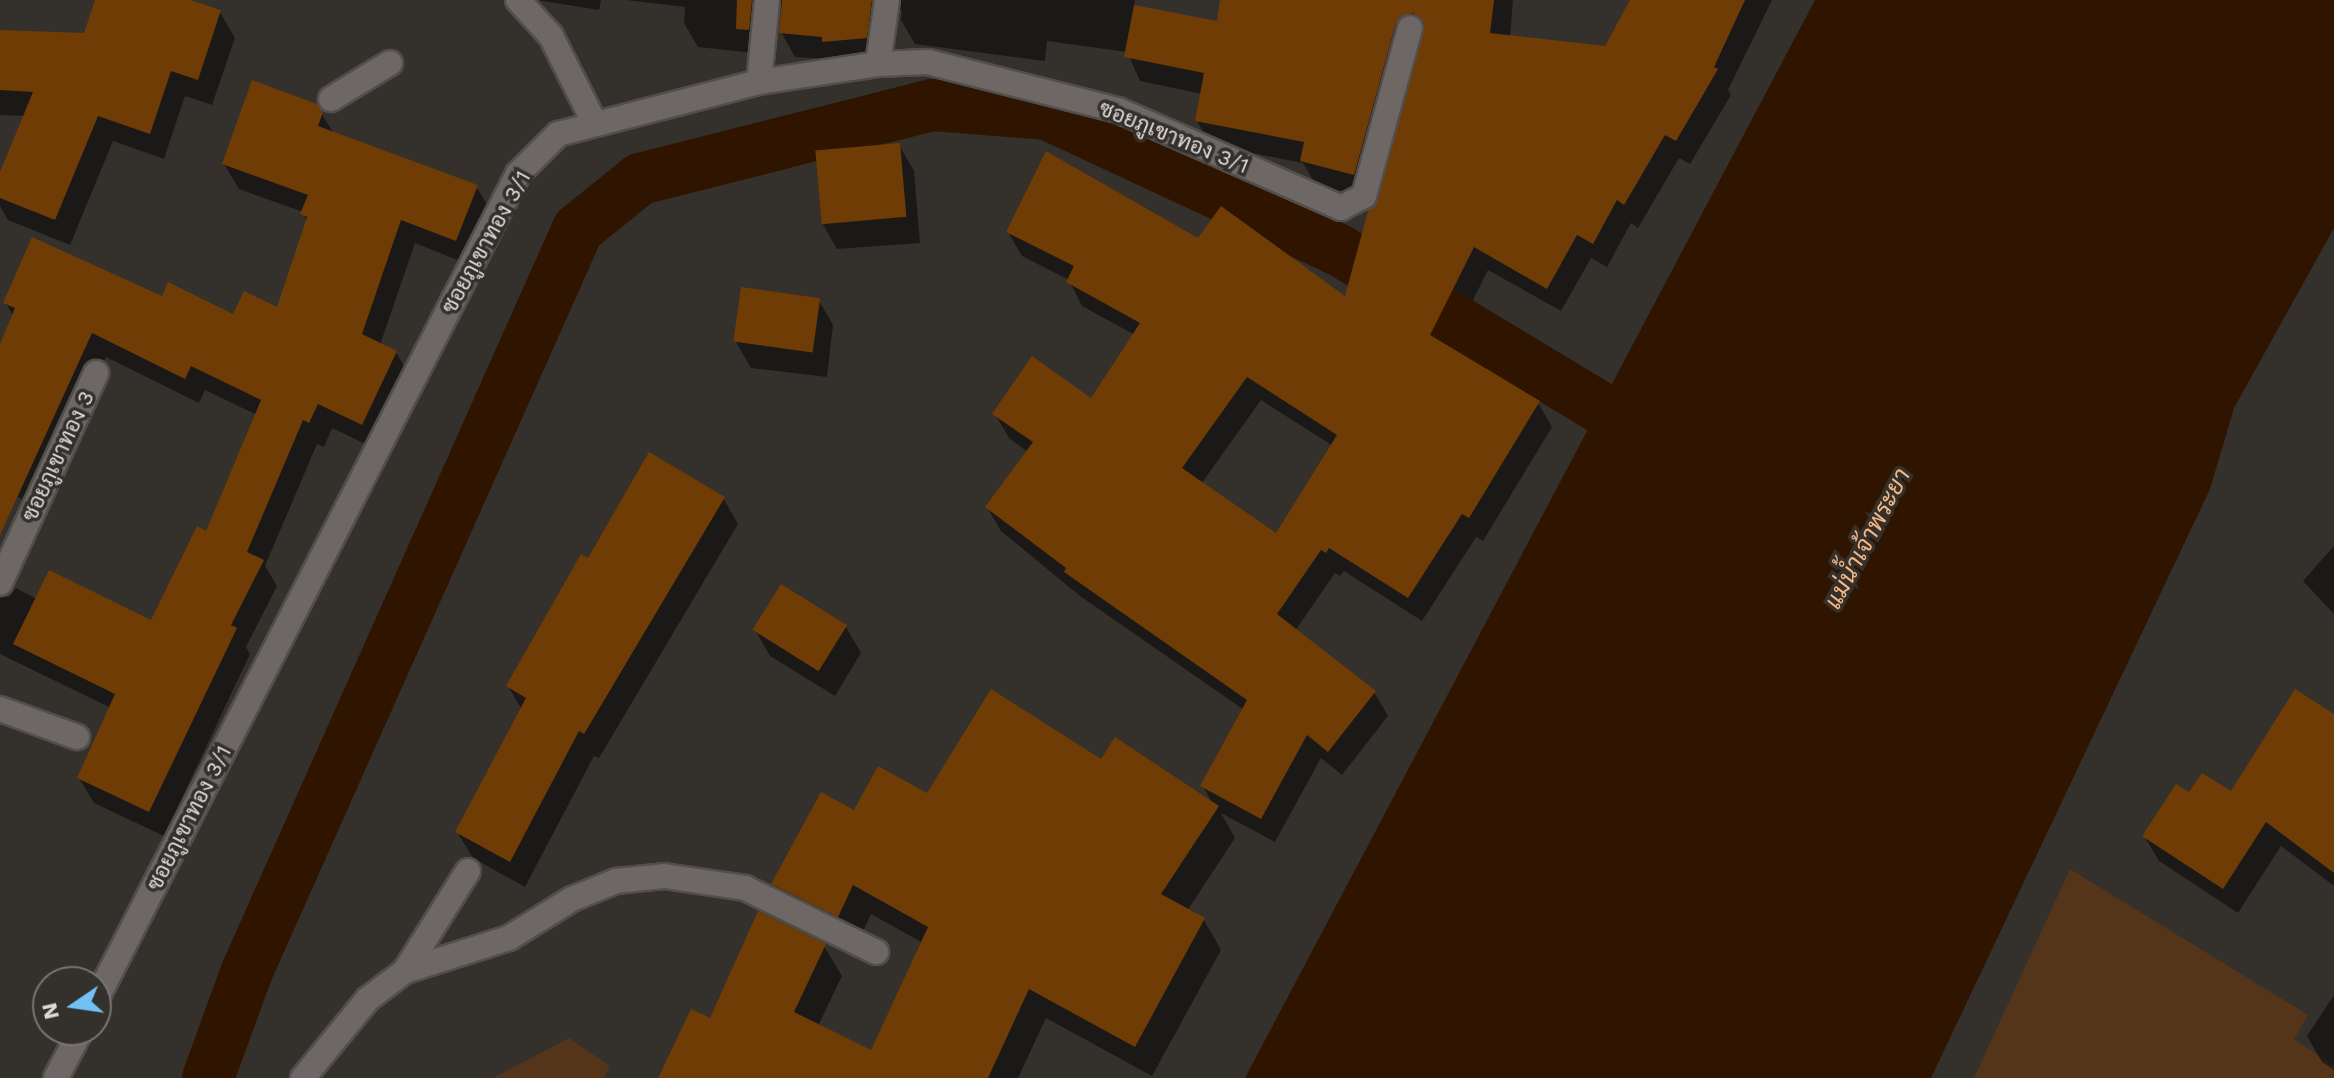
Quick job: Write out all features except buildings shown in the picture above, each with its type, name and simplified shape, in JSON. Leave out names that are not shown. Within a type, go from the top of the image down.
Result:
[{"type":"street","points":[[518,0],[551,36],[595,124]]},
{"type":"street","points":[[759,82],[767,0]]},
{"type":"street","points":[[878,64],[887,0]]},
{"type":"street","name":"ซอยภูเขาทอง 3/1","points":[[112,969],[518,174],[558,134],[759,82],[878,64],[928,62],[1118,110],[1341,208],[1364,196],[1410,28]]},
{"type":"street","points":[[331,99],[390,63]]},
{"type":"street","name":"ซอยภูเขาทอง 3","points":[[0,583],[96,373]]},
{"type":"street","points":[[0,709],[77,737]]},
{"type":"street","points":[[405,971],[468,871]]},
{"type":"street","points":[[303,1078],[368,999],[405,971],[509,938],[572,899],[616,881],[664,876],[745,888],[876,952]]},
{"type":"street","points":[[56,1078],[73,1046]]},
{"type":"shaded area","points":[[2070,869],[2308,1015],[2294,1039],[2334,1066],[2334,1078],[1974,1078]]},
{"type":"shaded area","points":[[569,1038],[610,1066],[604,1078],[493,1078]]},
{"type":"water","name":"แม่น้ำเจ้าพระยา","points":[[1815,0],[2334,0],[2334,228],[2234,408],[2210,489],[1931,1078],[1245,1078]]},
{"type":"waterway","points":[[208,1078],[247,971],[578,229],[640,179],[933,105],[1047,114],[1339,250],[1661,444]]}]
